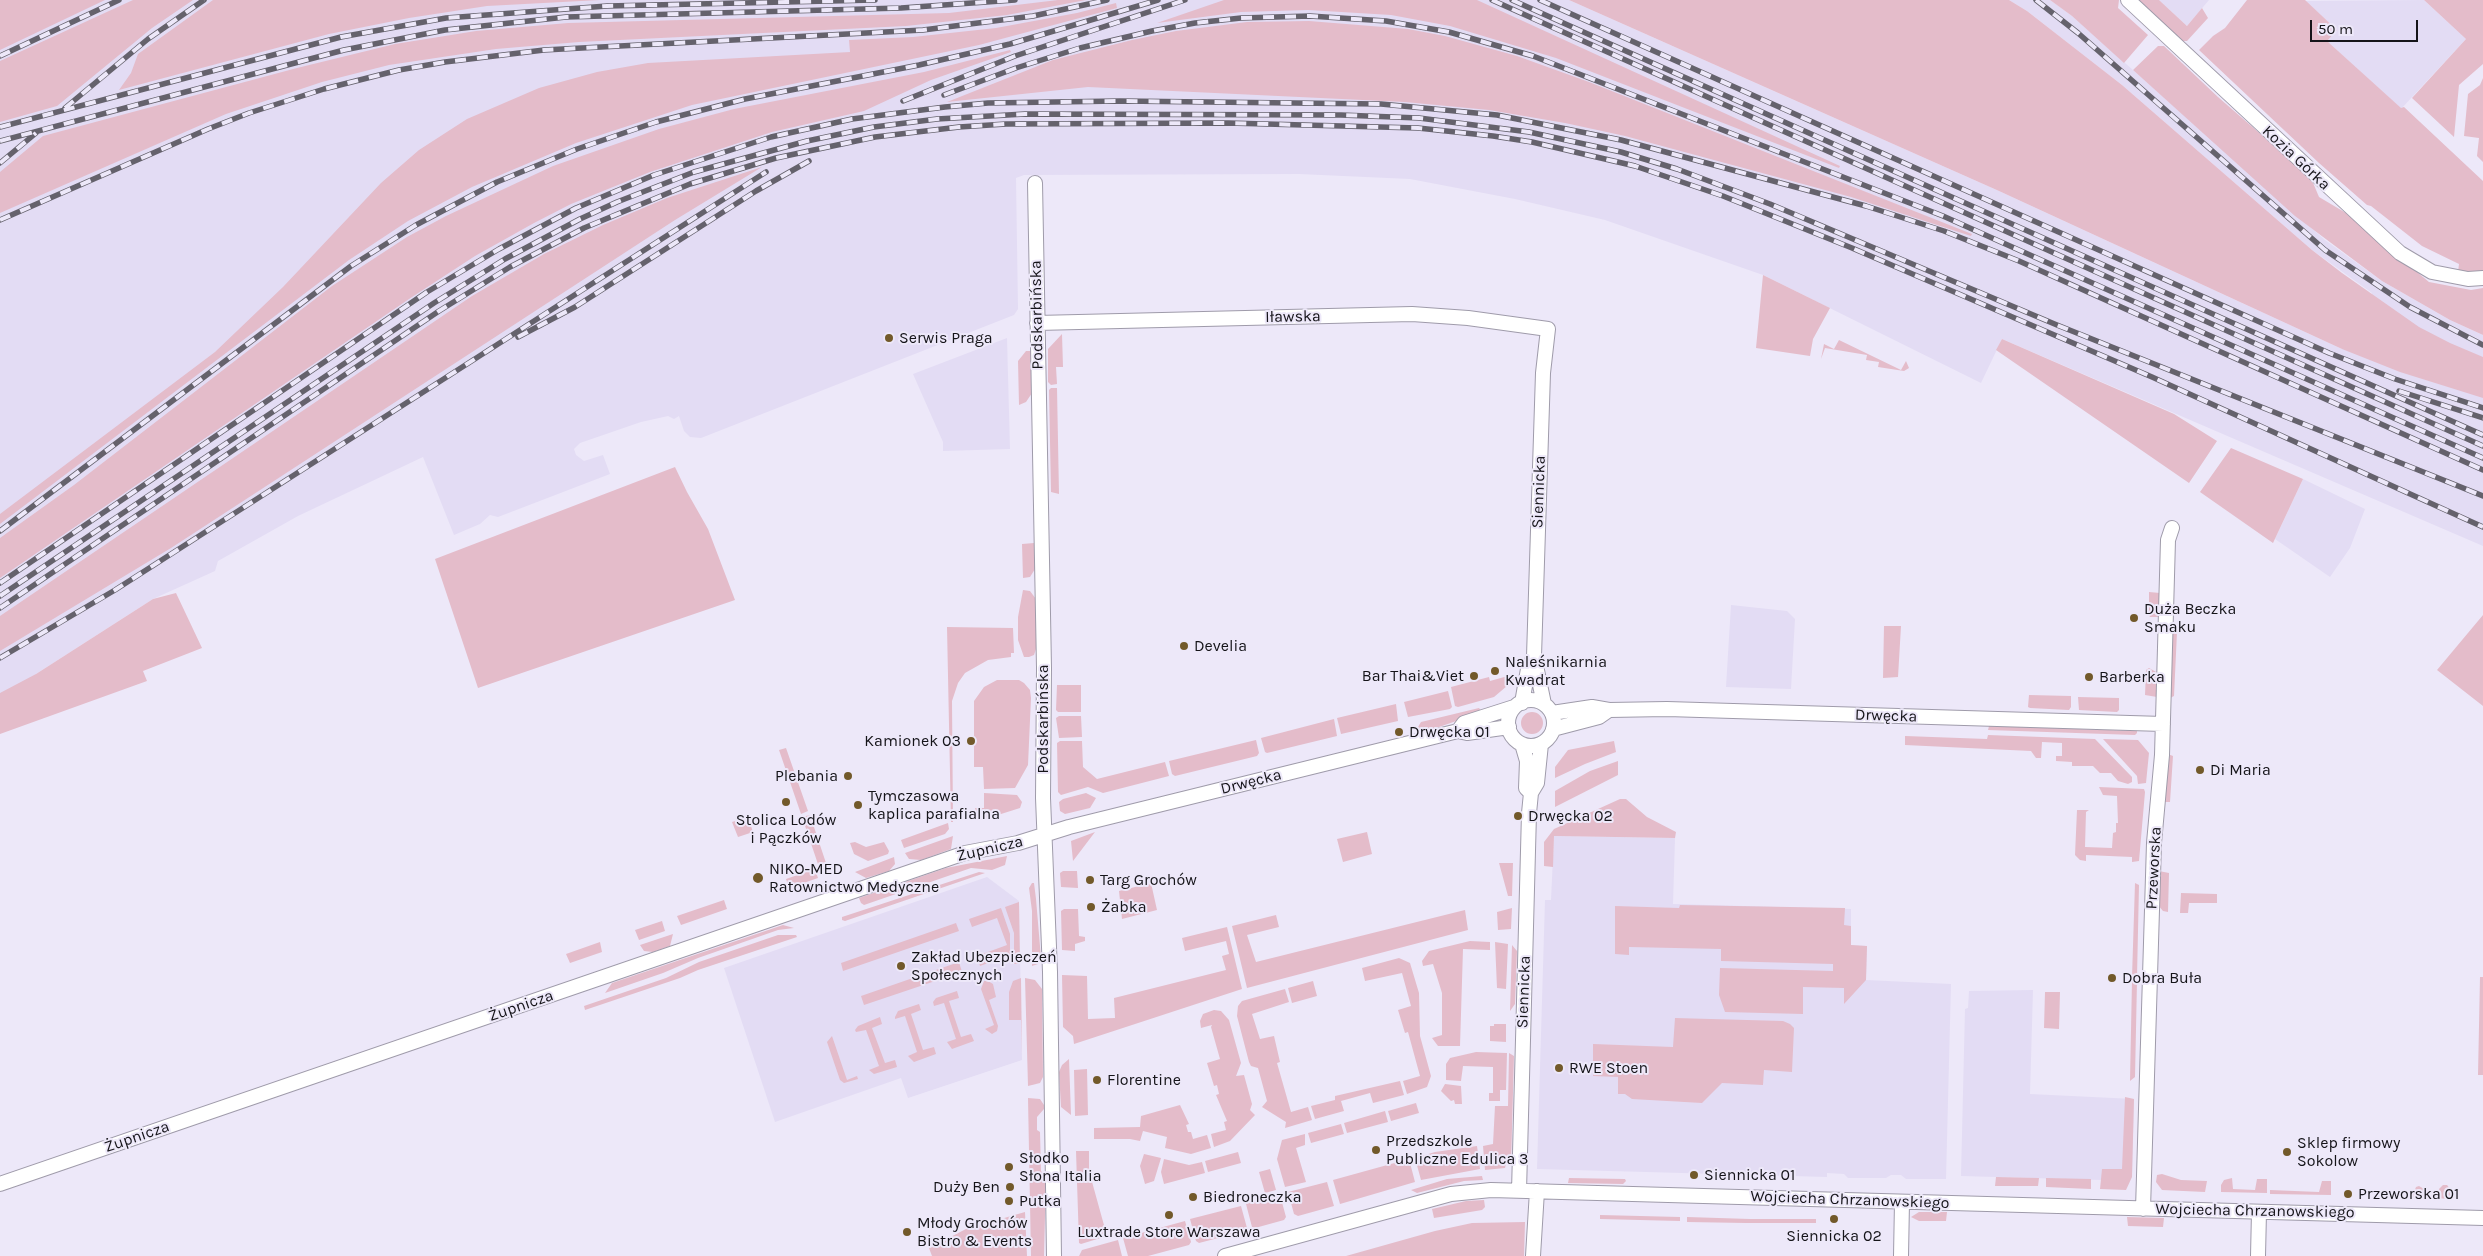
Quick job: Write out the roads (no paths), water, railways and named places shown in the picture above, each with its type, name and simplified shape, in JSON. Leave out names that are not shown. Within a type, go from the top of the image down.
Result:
[{"type":"street","name":"Kozia Górka","points":[[2128,0],[2400,253],[2432,272],[2468,280],[2483,278]]},
{"type":"street","name":"Podskarbińska","points":[[1036,183],[1044,668],[1044,836],[1050,972],[1054,1256]]},
{"type":"street","name":"Iławska","points":[[1037,323],[1412,314],[1468,318],[1548,329]]},
{"type":"street","name":"Siennicka","points":[[1548,329],[1543,373],[1534,656],[1548,709]]},
{"type":"street","name":"Przeworska","points":[[2142,1209],[2154,843],[2163,724],[2168,540],[2172,528]]},
{"type":"street","name":"Siennicka","points":[[1518,705],[1528,669],[1534,656]]},
{"type":"street","points":[[1529,701],[1548,709],[1554,730],[1542,744],[1529,746],[1522,744],[1511,734],[1509,720],[1518,705],[1529,701]]},
{"type":"street","name":"Drwęcka","points":[[1458,731],[1464,723],[1518,705]]},
{"type":"street","name":"Drwęcka","points":[[1548,709],[1592,707],[1609,710],[1667,709],[2163,724]]},
{"type":"street","name":"Drwęcka","points":[[1554,730],[1599,717],[1609,710]]},
{"type":"street","name":"Drwęcka","points":[[1044,836],[1069,828],[1458,731],[1467,733],[1509,727]]},
{"type":"street","name":"Siennicka","points":[[1522,744],[1526,756],[1526,788],[1531,793]]},
{"type":"street","name":"Siennicka","points":[[1519,1191],[1531,793],[1537,783],[1542,744]]},
{"type":"street","name":"Żupnicza","points":[[0,1184],[965,853],[1044,836]]},
{"type":"street","name":"Wojciecha Chrzanowskiego","points":[[1225,1256],[1468,1191],[1537,1191],[2483,1218]]},
{"type":"street","points":[[1533,1256],[1537,1191]]},
{"type":"street","points":[[1901,1256],[1902,1202]]},
{"type":"street","points":[[2258,1256],[2259,1212]]},
{"type":"railway","points":[[0,56],[119,0]]},
{"type":"railway","points":[[65,108],[148,39],[204,0]]},
{"type":"railway","points":[[0,127],[341,37],[446,18],[607,6],[875,0]]},
{"type":"railway","points":[[0,141],[344,50],[445,30],[566,17],[901,8],[1015,0]]},
{"type":"railway","points":[[0,220],[249,113],[324,89],[399,70],[445,62],[544,50],[923,30],[1033,16],[1107,0]]},
{"type":"railway","points":[[0,531],[351,266],[416,225],[497,182],[577,149],[656,122],[745,99],[919,65],[1010,44],[1158,0]]},
{"type":"railway","points":[[903,101],[1015,56],[1185,0]]},
{"type":"railway","points":[[1492,0],[2483,446]]},
{"type":"railway","points":[[1512,0],[2483,435]]},
{"type":"railway","points":[[1540,0],[2329,353],[2395,379],[2483,408]]},
{"type":"railway","points":[[2036,0],[2078,33],[2325,250],[2410,307],[2483,345]]},
{"type":"railway","points":[[944,95],[1016,68],[1080,48],[1195,23],[1241,18],[1310,16],[1386,21],[1449,32],[1533,56],[1943,216],[2483,458]]},
{"type":"railway","points":[[0,583],[427,292],[499,249],[576,208],[654,175],[771,137],[852,119],[988,103],[1120,101],[1381,104],[1497,115],[1621,140],[1866,206],[1944,231],[2019,261],[2483,470]]},
{"type":"railway","points":[[0,596],[434,303],[505,259],[580,219],[617,202],[694,172],[807,141],[874,127],[937,119],[1025,114],[1341,115],[1419,118],[1529,132],[1621,152],[1677,169],[1770,204],[2057,325],[2483,496]]},
{"type":"railway","points":[[0,608],[439,311],[510,267],[584,228],[690,184],[776,158],[875,137],[959,127],[1006,124],[1228,123],[1418,128],[1532,142],[1635,166],[1723,196],[1852,248],[2152,377],[2483,527]]},
{"type":"railway","points":[[0,163],[36,133]]},
{"type":"railway","points":[[518,337],[575,307],[756,191],[809,161]]},
{"type":"railway","points":[[0,658],[115,590],[766,172]]},
{"type":"railway","points":[[2399,391],[2483,418]]},
{"type":"place","name":"Serwis Praga","points":[[889,338]]},
{"type":"place","name":"Duża Beczka Smaku","points":[[2134,618]]},
{"type":"place","name":"Develia","points":[[1184,646]]},
{"type":"place","name":"Naleśnikarnia Kwadrat","points":[[1495,671]]},
{"type":"place","name":"Bar Thai&Viet","points":[[1474,676]]},
{"type":"place","name":"Barberka","points":[[2089,677]]},
{"type":"place","name":"Drwęcka 01","points":[[1399,732]]},
{"type":"place","name":"Kamionek 03","points":[[971,741]]},
{"type":"place","name":"Di Maria","points":[[2200,770]]},
{"type":"place","name":"Plebania","points":[[848,776]]},
{"type":"place","name":"Stolica Lodów i Pączków","points":[[786,802]]},
{"type":"place","name":"Tymczasowa kaplica parafialna","points":[[858,805]]},
{"type":"place","name":"Drwęcka 02","points":[[1518,816]]},
{"type":"place","name":"NIKO-MED Ratownictwo Medyczne","points":[[758,878]]},
{"type":"place","name":"Targ Grochów","points":[[1090,880]]},
{"type":"place","name":"Żabka","points":[[1091,907]]},
{"type":"place","name":"Zakład Ubezpieczeń Społecznych","points":[[901,966]]},
{"type":"place","name":"Dobra Buła","points":[[2112,978]]},
{"type":"place","name":"RWE Stoen","points":[[1559,1068]]},
{"type":"place","name":"Florentine","points":[[1097,1080]]},
{"type":"place","name":"Przedszkole Publiczne Edulica 3","points":[[1376,1150]]},
{"type":"place","name":"Sklep firmowy Sokolow","points":[[2287,1152]]},
{"type":"place","name":"Słodko Słona Italia","points":[[1009,1167]]},
{"type":"place","name":"Siennicka 01","points":[[1694,1175]]},
{"type":"place","name":"Duży Ben","points":[[1010,1187]]},
{"type":"place","name":"Przeworska 01","points":[[2348,1194]]},
{"type":"place","name":"Biedroneczka","points":[[1193,1197]]},
{"type":"place","name":"Putka","points":[[1009,1201]]},
{"type":"place","name":"Luxtrade Store Warszawa","points":[[1169,1215]]},
{"type":"place","name":"Siennicka 02","points":[[1834,1219]]},
{"type":"place","name":"Młody Grochów Bistro & Events","points":[[907,1232]]}]
